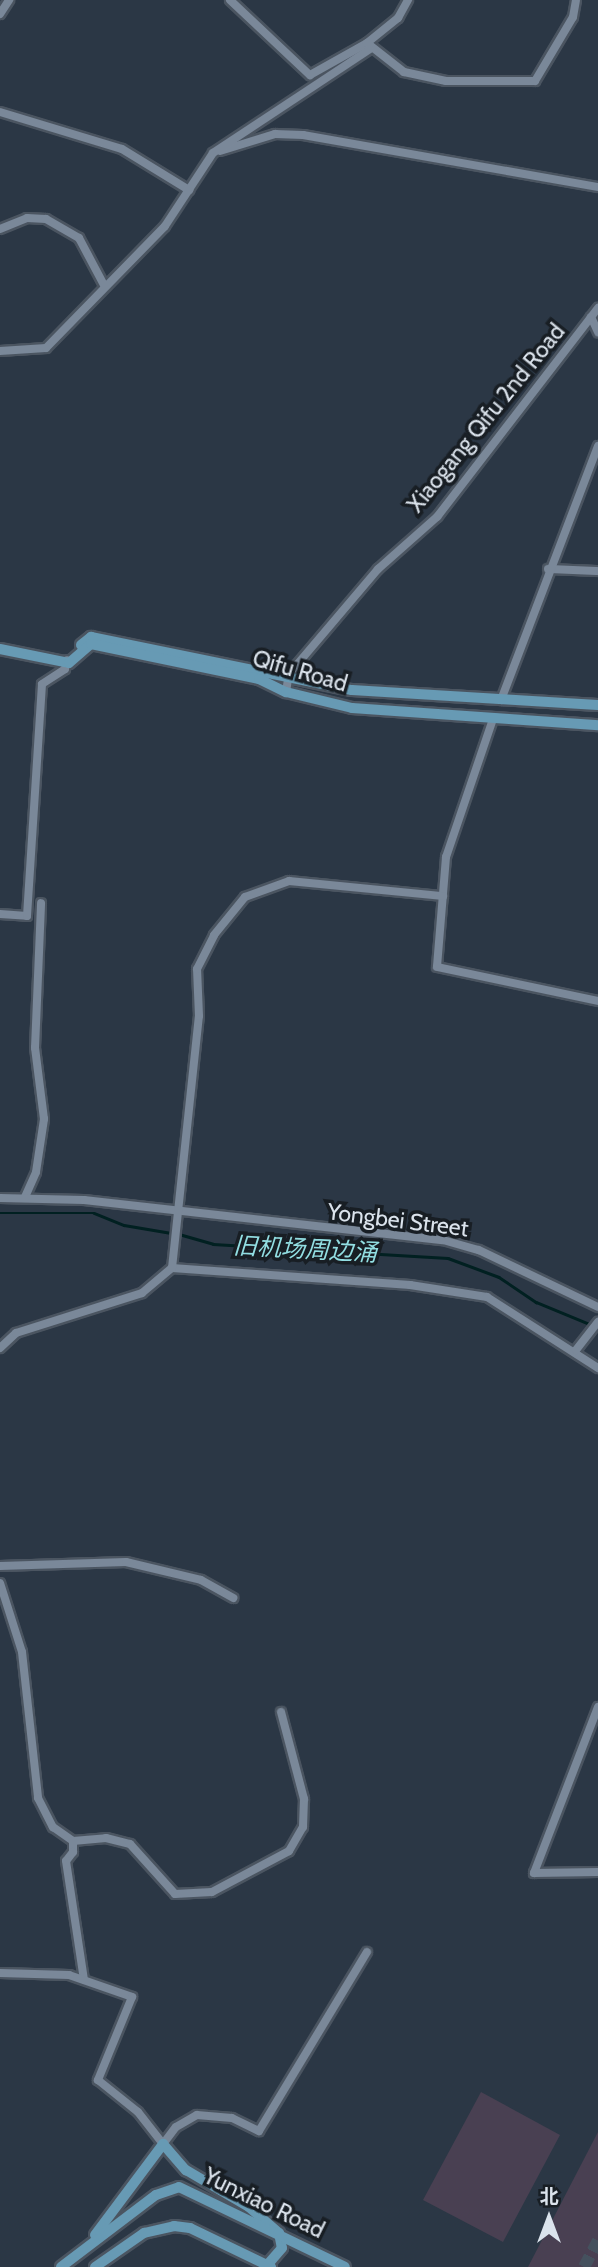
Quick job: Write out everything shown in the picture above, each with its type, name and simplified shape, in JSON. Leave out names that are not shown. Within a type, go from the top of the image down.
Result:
[{"type":"main road","name":"Qifu Road","points":[[67,660],[91,636],[289,674],[352,690],[598,705]]},
{"type":"main road","name":"Qifu Road","points":[[67,660],[91,644],[259,679],[286,692],[383,713],[598,725]]},
{"type":"main road","points":[[0,647],[67,660]]},
{"type":"main road","points":[[383,713],[385,692]]},
{"type":"main road","points":[[86,2247],[163,2144],[186,2170],[256,2211],[279,2233],[282,2248],[269,2266],[190,2228],[174,2226],[144,2233],[95,2267]]},
{"type":"main road","name":"Yunxiao Road","points":[[61,2267],[156,2195],[179,2187],[345,2267]]},
{"type":"street","points":[[0,14],[9,0]]},
{"type":"street","points":[[230,0],[310,75],[368,46]]},
{"type":"street","points":[[0,351],[46,348],[165,226],[213,153],[368,46],[398,18],[408,0]]},
{"type":"street","points":[[368,46],[404,72],[446,82],[535,81],[573,17],[576,0]]},
{"type":"street","points":[[0,112],[122,149],[189,190]]},
{"type":"street","points":[[213,153],[275,134],[303,135],[598,187]]},
{"type":"street","points":[[0,229],[27,218],[46,219],[79,238],[105,287]]},
{"type":"street","name":"Xiaogang Qifu 2nd Road","points":[[289,674],[378,569],[437,517],[598,308]]},
{"type":"street","points":[[591,317],[598,332]]},
{"type":"street","points":[[500,700],[548,569],[598,446]]},
{"type":"street","points":[[548,569],[598,571]]},
{"type":"street","points":[[0,914],[27,916],[42,684],[67,660]]},
{"type":"street","points":[[286,692],[289,674]]},
{"type":"street","points":[[494,719],[446,857],[437,967],[598,1000]]},
{"type":"street","points":[[0,1348],[3,1338],[71,1313],[142,1293],[172,1268],[199,1016],[197,969],[214,935],[244,897],[289,881],[443,896]]},
{"type":"street","points":[[25,1198],[36,1172],[44,1119],[35,1048],[41,903]]},
{"type":"street","name":"Yongbei Street","points":[[0,1198],[180,1210],[455,1243],[598,1307]]},
{"type":"street","points":[[172,1268],[410,1285],[486,1297],[576,1350],[598,1368]]},
{"type":"street","points":[[576,1350],[598,1322]]},
{"type":"street","points":[[0,1566],[126,1562],[201,1580],[233,1598]]},
{"type":"street","points":[[0,1583],[22,1652],[38,1798],[53,1827],[73,1841],[106,1838],[130,1844],[175,1895],[212,1892],[289,1851],[303,1827],[304,1799],[281,1713]]},
{"type":"street","points":[[598,1707],[534,1873],[598,1872]]},
{"type":"street","points":[[73,1841],[74,1852],[66,1861],[84,1980]]},
{"type":"street","points":[[0,1973],[24,1970],[84,1980],[132,1997],[98,2080],[138,2112],[163,2144],[176,2127],[197,2115],[232,2118],[259,2131],[367,1952]]},
{"type":"shaded area","points":[[481,2092],[560,2135],[503,2242],[423,2200]]},
{"type":"shaded area","points":[[598,2132],[598,2267],[528,2267]]},
{"type":"waterway","name":"旧机场周边涌","points":[[0,1213],[94,1213],[124,1225],[172,1233]]},
{"type":"waterway","name":"旧机场周边涌","points":[[179,1234],[213,1244],[448,1258],[499,1277],[536,1302],[592,1325]]},
{"type":"tunnel","points":[[584,2267],[598,2241]]}]
